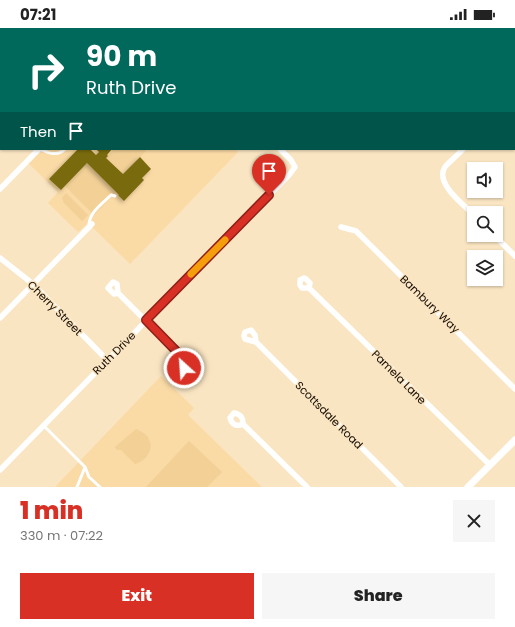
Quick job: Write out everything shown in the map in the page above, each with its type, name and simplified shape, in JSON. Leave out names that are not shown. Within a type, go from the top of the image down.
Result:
[{"type":"street","points":[[0,189],[38,150]]},
{"type":"street","name":"Ruth Drive","points":[[0,470],[295,168],[291,160],[281,150]]},
{"type":"street","points":[[462,150],[445,168],[443,176],[444,184],[467,208]]},
{"type":"street","points":[[0,318],[90,226]]},
{"type":"street","name":"Bambury Way","points":[[341,227],[356,231],[515,389]]},
{"type":"street","points":[[501,242],[515,256]]},
{"type":"street","name":"Cherry Street","points":[[0,258],[33,284],[107,360]]},
{"type":"street","name":"Pamela Lane","points":[[309,288],[490,465]]},
{"type":"street","points":[[118,293],[184,359]]},
{"type":"street","name":"Scottsdale Road","points":[[256,342],[401,487]]},
{"type":"street","points":[[243,424],[307,487]]},
{"type":"street","points":[[468,487],[515,440]]},
{"type":"lane","points":[[47,150],[58,154],[64,150]]},
{"type":"lane","points":[[90,226],[90,218],[113,195],[114,198],[112,201]]},
{"type":"lane","points":[[43,425],[85,467],[88,477],[100,487]]},
{"type":"lane","points":[[77,487],[85,467]]},
{"type":"shaded area","points":[[41,150],[236,150],[238,152],[130,264],[88,223],[78,232],[48,203],[58,192],[28,163]]},
{"type":"shaded area","points":[[113,150],[147,150],[123,174],[106,158]]},
{"type":"shaded area","points":[[87,163],[116,192],[94,215],[65,186]]},
{"type":"shaded area","points":[[66,193],[88,215],[82,221],[64,203],[62,198]]},
{"type":"shaded area","points":[[161,376],[194,408],[188,415],[262,487],[55,487]]},
{"type":"shaded area","points":[[136,429],[149,438],[151,448],[144,460],[135,464],[121,450],[117,450],[115,447]]},
{"type":"shaded area","points":[[189,441],[222,472],[207,487],[146,487]]},
{"type":"building","points":[[77,150],[91,150],[96,155],[99,152],[97,150],[111,150],[106,158],[123,174],[140,157],[151,169],[142,178],[144,180],[124,201],[87,163],[61,190],[49,179]]},
{"type":"slow traffic","points":[[191,274],[225,240]]},
{"type":"route","points":[[184,368],[182,362],[184,359],[146,320],[269,195]]}]
